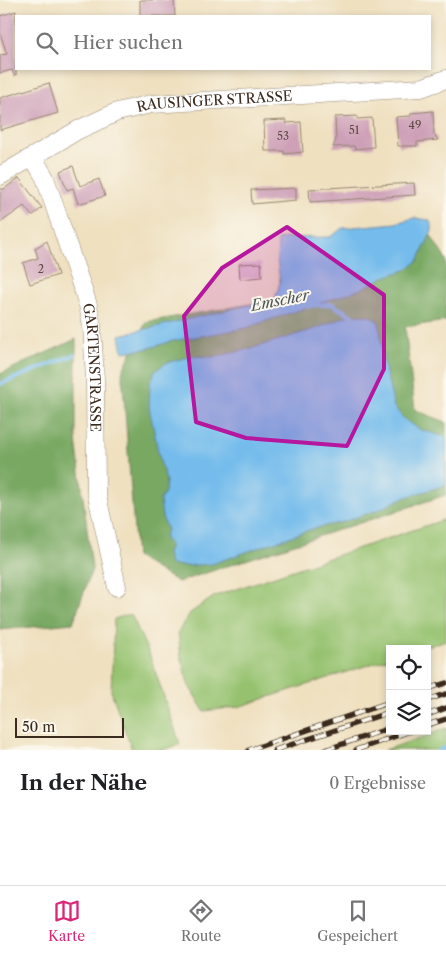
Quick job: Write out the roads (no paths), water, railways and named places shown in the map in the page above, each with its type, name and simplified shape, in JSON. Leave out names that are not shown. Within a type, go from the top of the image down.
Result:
[{"type":"street","name":"RAUSINGER STRASSE","points":[[0,176],[78,130],[117,112],[150,104],[421,88],[446,79]]},
{"type":"street","name":"GARTENSTRASSE","points":[[33,157],[45,178],[88,305],[92,326],[96,491],[117,587]]},
{"type":"water","points":[[414,218],[429,220],[432,231],[418,261],[406,270],[384,277],[361,289],[246,328],[123,352],[120,335],[275,299],[280,282],[277,260],[278,240],[286,238],[330,237],[343,228],[396,223]]},
{"type":"water","points":[[370,316],[379,322],[384,364],[394,407],[404,419],[421,430],[446,437],[446,485],[403,498],[378,510],[343,522],[312,529],[212,564],[170,565],[167,554],[170,545],[164,537],[167,530],[162,517],[160,500],[165,492],[166,480],[160,461],[149,407],[150,383],[155,371],[166,363],[192,356],[215,357],[253,348],[315,329],[344,317]]},
{"type":"waterway","name":"Emscher","points":[[307,306],[332,304],[355,318]]},
{"type":"waterway","name":"Emscher","points":[[0,384],[74,355]]},
{"type":"waterway","points":[[440,750],[446,748]]},
{"type":"railway","points":[[431,688],[446,683]]},
{"type":"railway","points":[[431,699],[446,694]]},
{"type":"railway","points":[[249,750],[386,703]]},
{"type":"railway","points":[[431,714],[446,708]]},
{"type":"railway","points":[[275,750],[386,713]]},
{"type":"railway","points":[[431,724],[446,719]]},
{"type":"railway","points":[[325,750],[386,729]]},
{"type":"railway","points":[[356,750],[399,735]]}]
